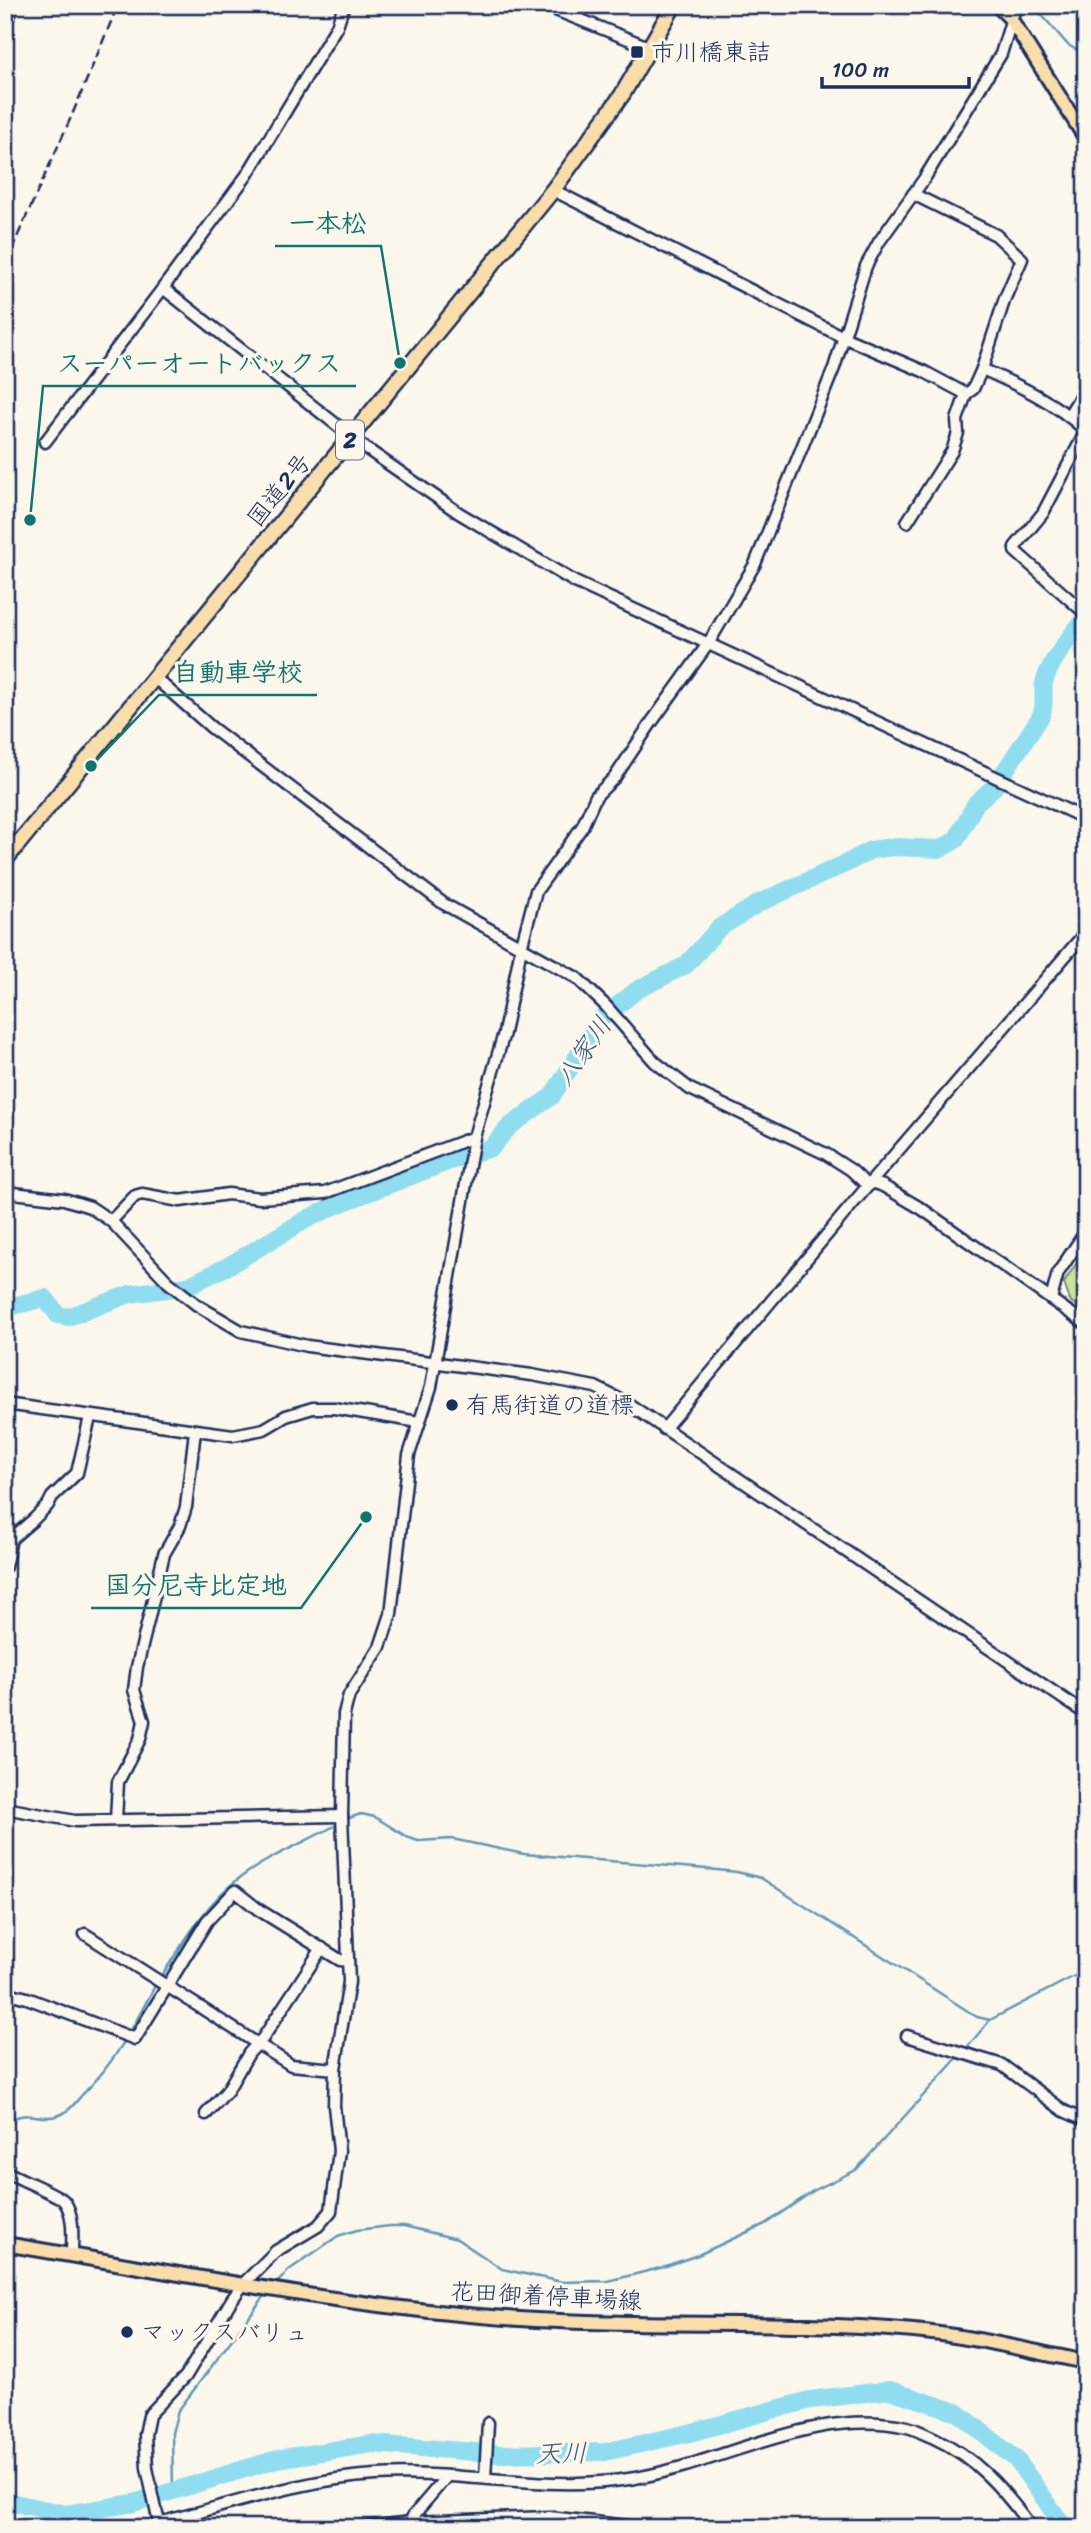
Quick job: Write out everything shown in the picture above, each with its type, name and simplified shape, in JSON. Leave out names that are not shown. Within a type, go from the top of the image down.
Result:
[{"type":"highway","name":"国道2号","points":[[5,860],[554,190],[591,141],[651,48],[674,5]]},
{"type":"main road","points":[[998,5],[1010,19],[1086,139]]},
{"type":"main road","name":"花田御着停車場線","points":[[5,2244],[401,2308],[518,2319],[837,2326],[915,2331],[1086,2362]]},
{"type":"street","points":[[45,442],[247,175],[337,26],[344,5]]},
{"type":"street","points":[[543,5],[651,48]]},
{"type":"street","points":[[1016,5],[1001,54],[866,266],[834,368],[755,565],[708,644],[615,777],[596,796],[582,827],[536,891],[521,948],[504,1033],[474,1137],[436,1364],[409,1455],[391,1614],[380,1647],[349,1695],[344,1714],[342,1816],[349,1982],[335,2070],[334,2106],[339,2151],[331,2211],[318,2226],[276,2251],[244,2283],[186,2376],[149,2415],[145,2435],[159,2526],[325,2481],[376,2475],[447,2476],[575,2485],[627,2479],[671,2472],[778,2437],[827,2425],[867,2422],[909,2427],[950,2445],[1002,2488],[1032,2528]]},
{"type":"street","points":[[554,190],[843,337],[923,371],[966,394]]},
{"type":"street","points":[[907,522],[952,451],[958,433],[957,420],[966,394],[972,389],[982,369],[1005,298],[1022,259],[996,235],[913,194]]},
{"type":"street","points":[[163,288],[352,438],[459,513],[575,582],[1086,819]]},
{"type":"street","points":[[982,369],[1028,389],[1069,415],[1086,431],[1042,513],[1015,547],[1015,551],[1086,614]]},
{"type":"street","points":[[1069,415],[1086,387]]},
{"type":"street","points":[[155,678],[212,729],[443,904],[577,978],[606,1006],[655,1062],[690,1088],[826,1154],[870,1184],[922,1209],[1086,1324]]},
{"type":"street","points":[[664,1430],[1086,932]]},
{"type":"street","points":[[111,1220],[135,1196],[142,1194],[180,1201],[228,1194],[260,1198],[324,1193],[474,1137]]},
{"type":"street","points":[[5,1192],[64,1199],[90,1207],[111,1220],[168,1282],[197,1304],[242,1331],[307,1346],[532,1375],[595,1387],[627,1403],[1086,1714]]},
{"type":"street","points":[[1051,1299],[1058,1273],[1086,1231]]},
{"type":"street","points":[[5,1404],[233,1435],[264,1429],[286,1416],[313,1408],[334,1408],[419,1422]]},
{"type":"street","points":[[5,1567],[11,1539],[40,1513],[77,1473],[90,1417]]},
{"type":"street","points":[[116,1820],[118,1782],[140,1739],[145,1721],[134,1690],[137,1667],[164,1554],[180,1526],[186,1507],[195,1431]]},
{"type":"street","points":[[5,1808],[75,1821],[342,1816]]},
{"type":"street","points":[[5,1992],[135,2039],[207,1921],[235,1891],[259,1910],[340,1960],[348,1961]]},
{"type":"street","points":[[85,1934],[168,1984],[291,2065],[335,2070]]},
{"type":"street","points":[[206,2114],[226,2091],[322,1948]]},
{"type":"street","points":[[908,2036],[1002,2065],[1064,2110],[1086,2121]]},
{"type":"street","points":[[5,2171],[62,2198],[67,2204],[71,2221],[72,2255]]},
{"type":"street","points":[[485,2478],[488,2423]]},
{"type":"street","points":[[409,2525],[412,2516],[447,2476]]},
{"type":"street","points":[[356,2528],[549,2518],[646,2528]]},
{"type":"street","points":[[722,2528],[739,2528]]},
{"type":"green space","points":[[1086,1248],[1086,1311],[1070,1301],[1064,1283]]},
{"type":"waterway","points":[[1033,5],[1068,45],[1086,55]]},
{"type":"waterway","name":"八家川","points":[[5,1308],[45,1298],[58,1315],[68,1317],[130,1294],[188,1286],[341,1203],[460,1157],[491,1148],[509,1127],[552,1096],[602,1018],[637,990],[686,965],[719,928],[759,903],[871,850],[893,847],[940,849],[956,840],[976,803],[995,786],[1041,716],[1044,684],[1050,668],[1086,619]]},
{"type":"waterway","points":[[346,1819],[361,1814],[375,1817],[418,1841],[452,1839],[524,1854],[737,1872],[761,1878],[977,2017],[990,2020]]},
{"type":"waterway","points":[[161,1977],[195,1925],[225,1890],[261,1864],[340,1823]]},
{"type":"waterway","points":[[964,2051],[990,2020],[1086,1970]]},
{"type":"waterway","points":[[5,2124],[19,2116],[50,2117],[65,2113],[115,2056],[157,1982]]},
{"type":"waterway","points":[[276,2284],[289,2270],[338,2236],[357,2230],[390,2226],[404,2226],[457,2239],[502,2269],[562,2282],[608,2281],[660,2268],[698,2255],[765,2224],[813,2191],[856,2170],[959,2056]]},
{"type":"waterway","points":[[173,2491],[172,2433],[178,2411],[266,2294]]},
{"type":"waterway","name":"天川","points":[[5,2501],[66,2514],[134,2503],[277,2459],[372,2444],[500,2454],[605,2452],[689,2433],[810,2400],[890,2390],[957,2412],[1016,2459],[1065,2528]]},
{"type":"railway","points":[[5,36],[22,5]]},
{"type":"railway","points":[[5,264],[118,5]]},
{"type":"place","name":"市川橋東詰","points":[[637,52]]},
{"type":"place","name":"一本松","points":[[400,363]]},
{"type":"place","name":"スーパーオートバックス","points":[[30,520]]},
{"type":"place","name":"自動車学校","points":[[91,766]]},
{"type":"place","name":"有馬街道の道標","points":[[452,1405]]},
{"type":"place","name":"国分尼寺比定地","points":[[366,1517]]},
{"type":"place","name":"マックスバリュ","points":[[127,2332]]}]
